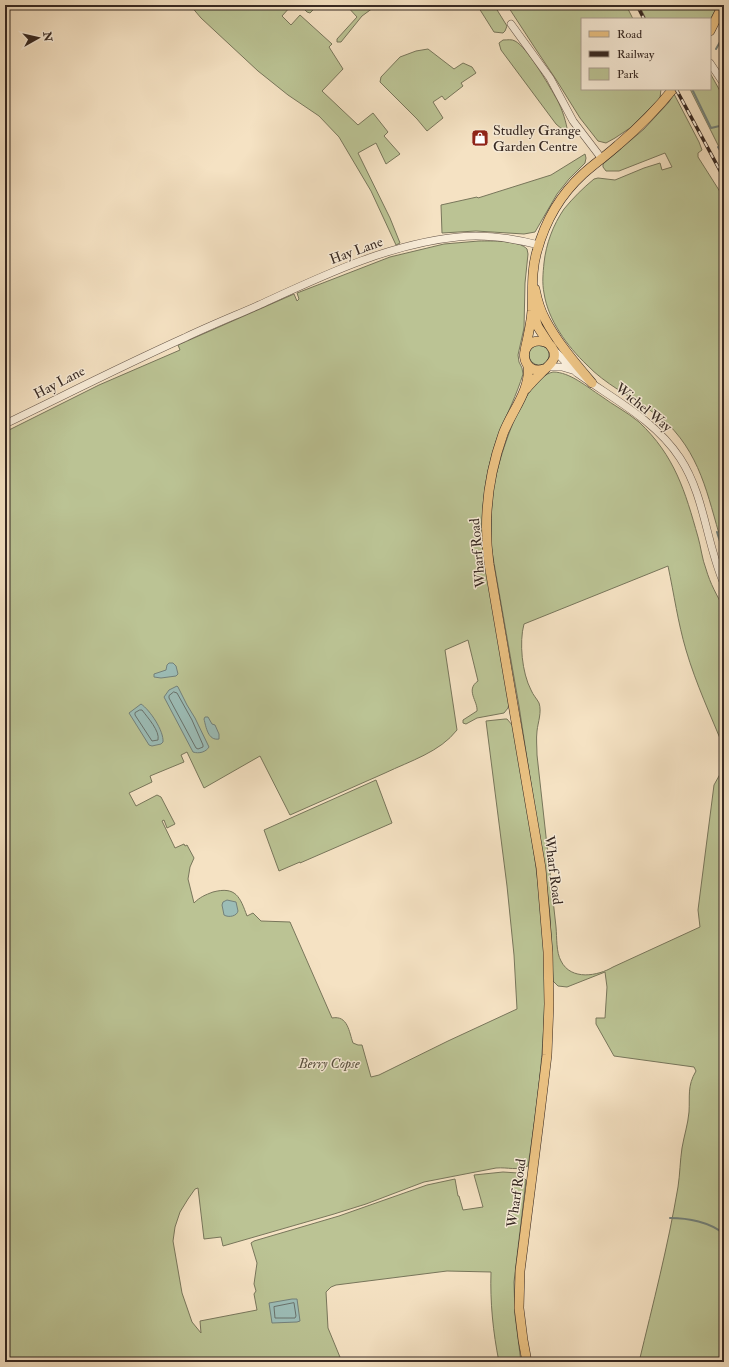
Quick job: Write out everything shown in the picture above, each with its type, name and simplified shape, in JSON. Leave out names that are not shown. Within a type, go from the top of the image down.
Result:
[{"type":"main road","points":[[711,28],[723,5]]},
{"type":"main road","points":[[539,244],[550,217],[564,195],[582,174],[627,138],[670,93]]},
{"type":"main road","name":"Wharf Road","points":[[527,1362],[521,1326],[519,1278],[540,1121],[546,1055],[549,1004],[548,952],[540,861],[489,564],[486,528],[488,496],[495,462],[506,428],[524,391],[528,377],[528,366],[524,359],[532,309],[532,278],[539,244]]},
{"type":"main road","points":[[532,278],[539,305],[547,323],[592,383]]},
{"type":"main road","name":"Wharf Road","points":[[524,391],[552,363],[554,357],[550,346],[538,326],[532,309]]},
{"type":"main road","points":[[525,350],[528,345],[535,341],[542,341],[550,346]]},
{"type":"main road","points":[[528,366],[535,370],[546,368]]},
{"type":"street","points":[[511,24],[550,78],[573,121],[602,159]]},
{"type":"street","points":[[711,64],[724,84]]},
{"type":"street","name":"Hay Lane","points":[[5,424],[189,336],[364,260],[422,244],[465,237],[495,237],[539,244]]},
{"type":"street","name":"Wichel Way","points":[[550,346],[576,372],[653,427],[680,458],[695,489],[702,509],[713,557],[724,584]]},
{"type":"street","name":"Wichel Way","points":[[546,368],[562,367],[576,372]]},
{"type":"green space","points":[[190,5],[290,5],[291,6],[282,16],[291,25],[300,15],[332,44],[329,47],[343,69],[322,91],[358,125],[373,113],[388,132],[384,136],[400,154],[386,164],[376,143],[358,153],[390,218],[400,243],[396,245],[371,191],[339,137],[319,116],[288,95],[258,71],[201,18]]},
{"type":"green space","points":[[300,5],[318,5],[310,13]]},
{"type":"green space","points":[[346,5],[377,5],[362,16],[341,42],[337,42],[337,39],[357,17]]},
{"type":"green space","points":[[477,5],[494,5],[507,26],[503,33],[494,32]]},
{"type":"green space","points":[[507,5],[626,5],[632,18],[581,18],[581,90],[661,90],[660,98],[630,128],[606,143],[598,141],[580,118]]},
{"type":"green space","points":[[639,5],[718,5],[711,18],[646,18]]},
{"type":"green space","points":[[503,40],[515,41],[531,58],[557,100],[567,128],[563,130],[556,124],[501,50],[499,43]]},
{"type":"green space","points":[[428,49],[454,69],[463,63],[472,67],[476,73],[461,83],[463,86],[445,100],[442,96],[433,102],[443,118],[427,131],[380,82],[381,77],[400,57],[416,51]]},
{"type":"green space","points":[[711,75],[724,98],[724,157],[690,90],[711,90]]},
{"type":"green space","points":[[674,94],[699,142],[702,150],[698,153],[698,157],[724,198],[724,550],[704,483],[690,452],[664,420],[618,390],[594,372],[572,350],[554,323],[546,303],[543,289],[546,249],[551,235],[564,209],[582,190],[594,179],[615,180],[660,163],[662,170],[672,167],[665,153],[619,171],[606,171],[603,164],[644,129],[669,102]]},
{"type":"green space","points":[[585,154],[585,163],[557,194],[535,232],[524,234],[476,231],[442,233],[441,205],[478,198],[551,175]]},
{"type":"green space","name":"Berry Copse","points":[[479,241],[518,244],[527,249],[528,254],[525,283],[524,328],[518,355],[523,374],[494,447],[487,476],[482,520],[483,550],[509,704],[508,708],[504,713],[477,718],[466,724],[463,723],[463,720],[477,711],[472,688],[478,681],[468,640],[445,650],[457,730],[442,744],[414,760],[290,815],[260,756],[204,788],[187,752],[181,755],[184,762],[150,776],[152,782],[129,793],[136,806],[157,795],[161,797],[175,824],[167,828],[164,820],[162,821],[175,848],[184,844],[185,846],[187,845],[194,858],[190,867],[188,879],[194,903],[203,896],[213,892],[227,891],[232,892],[239,898],[247,916],[253,913],[261,921],[290,922],[332,1018],[341,1019],[345,1022],[349,1029],[353,1043],[362,1045],[371,1077],[379,1075],[517,1009],[514,955],[507,886],[486,721],[507,719],[513,726],[536,864],[542,920],[545,975],[542,1057],[528,1166],[516,1169],[496,1168],[424,1182],[366,1204],[223,1246],[221,1237],[204,1239],[198,1188],[195,1189],[180,1212],[175,1227],[173,1241],[182,1293],[192,1322],[201,1333],[200,1321],[257,1310],[254,1284],[257,1263],[251,1243],[254,1241],[339,1216],[427,1185],[455,1179],[458,1196],[463,1210],[483,1207],[474,1175],[503,1172],[518,1173],[526,1180],[514,1282],[515,1315],[521,1362],[499,1362],[492,1317],[491,1272],[447,1271],[336,1285],[331,1287],[326,1292],[328,1328],[342,1362],[5,1362],[5,432],[99,385],[180,350],[178,345],[294,294],[297,301],[299,299],[297,293],[390,257],[444,244]]},
{"type":"green space","points":[[539,345],[546,348],[549,355],[546,362],[539,365],[532,362],[529,355],[532,348]]},
{"type":"green space","points":[[553,372],[566,374],[572,377],[630,415],[639,422],[662,448],[683,489],[699,541],[703,561],[714,589],[724,608],[724,748],[699,688],[686,650],[678,619],[668,566],[524,624],[522,631],[522,657],[525,675],[540,706],[537,734],[537,755],[556,927],[557,949],[561,961],[571,972],[585,975],[600,973],[700,927],[698,910],[714,785],[724,767],[724,1362],[639,1362],[670,1231],[679,1182],[682,1148],[689,1112],[690,1086],[696,1071],[694,1067],[614,1056],[596,1024],[596,1018],[605,1018],[607,987],[605,972],[567,987],[558,986],[553,981],[550,916],[547,889],[519,706],[491,546],[491,512],[495,478],[506,443],[521,405],[531,390],[542,378]]},
{"type":"green space","points":[[376,780],[392,823],[279,871],[264,830]]},
{"type":"water","points":[[169,663],[173,663],[176,666],[178,674],[176,676],[161,678],[154,677],[154,674],[166,670]]},
{"type":"water","points":[[177,686],[209,747],[202,752],[193,752],[164,697],[169,690]]},
{"type":"water","points":[[141,704],[145,707],[159,727],[163,737],[163,742],[161,744],[152,746],[149,745],[129,713]]},
{"type":"water","points":[[205,717],[208,717],[212,724],[215,725],[219,734],[219,739],[212,738],[208,733],[204,719]]},
{"type":"water","points":[[227,900],[236,902],[238,911],[234,915],[224,915],[222,905],[223,902]]},
{"type":"water","points":[[297,1299],[300,1321],[272,1323],[269,1303]]},
{"type":"waterway","points":[[716,49],[724,35]]},
{"type":"waterway","points":[[692,90],[711,128],[724,125]]},
{"type":"waterway","points":[[718,147],[724,157]]},
{"type":"waterway","points":[[717,532],[724,554]]},
{"type":"waterway","points":[[670,1218],[684,1219],[706,1224],[724,1234]]},
{"type":"railway","points":[[637,5],[644,18]]},
{"type":"railway","points":[[677,90],[724,178]]},
{"type":"place","name":"Studley Grange Garden Centre","points":[[480,138]]}]
